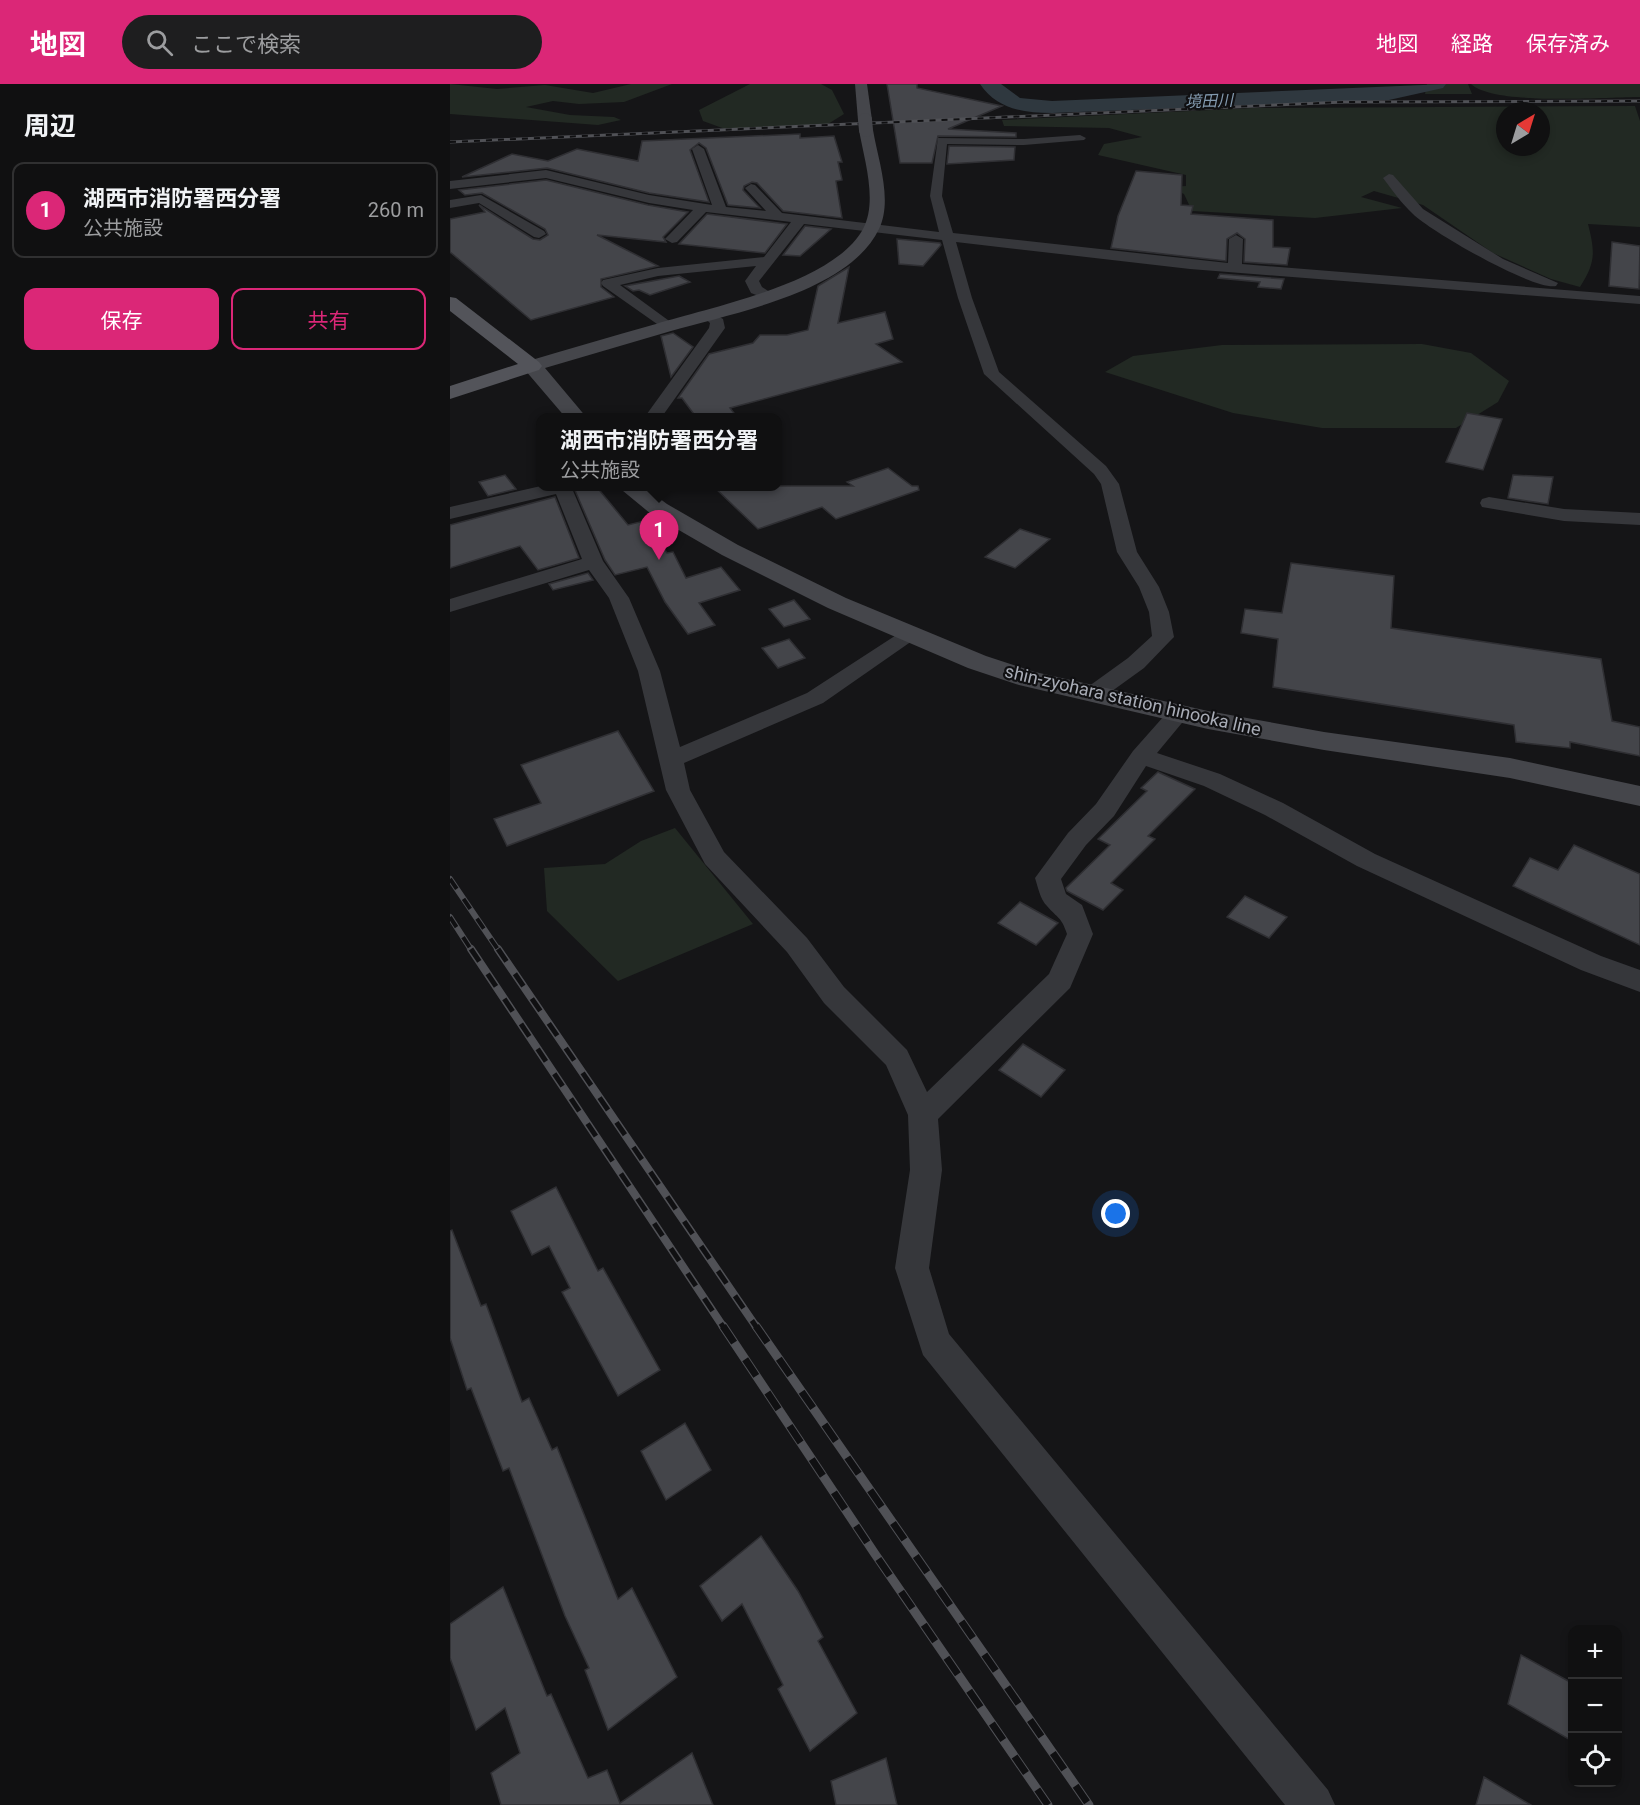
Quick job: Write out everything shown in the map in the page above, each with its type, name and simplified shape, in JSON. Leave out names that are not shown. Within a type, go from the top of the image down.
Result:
[{"type":"main road","points":[[453,308],[532,366]]},
{"type":"main road","points":[[450,393],[532,366]]},
{"type":"street","points":[[573,413],[532,366],[769,296],[821,273],[843,260],[857,247],[872,228],[875,196],[861,84]]},
{"type":"street","points":[[1080,138],[1024,142],[942,140],[936,196],[964,298],[992,374],[1100,470],[1110,484],[1127,552],[1149,587],[1159,612],[1163,637],[1136,663],[1093,694]]},
{"type":"street","points":[[698,149],[721,211]]},
{"type":"street","points":[[450,185],[546,174],[649,199],[721,211],[1102,256],[1640,300]]},
{"type":"street","points":[[1389,178],[1418,212],[1498,262],[1559,286],[1598,296]]},
{"type":"street","points":[[751,188],[779,218]]},
{"type":"street","points":[[450,204],[481,198],[539,234]]},
{"type":"street","points":[[672,239],[704,208]]},
{"type":"street","points":[[769,296],[756,290],[752,281],[800,220]]},
{"type":"street","points":[[1235,268],[1236,239]]},
{"type":"street","points":[[667,326],[608,283],[658,272],[767,261]]},
{"type":"street","points":[[655,413],[717,328],[718,322],[707,314]]},
{"type":"street","points":[[450,513],[545,491]]},
{"type":"street","points":[[564,491],[593,562],[619,598],[649,671],[673,759],[678,790],[714,858],[797,945],[834,995],[897,1058],[923,1115],[926,1170],[912,1268],[935,1343],[1313,1805]]},
{"type":"street","name":"shin-zyohara station hinooka line","points":[[635,491],[659,509],[730,550],[837,603],[1018,675],[1093,694],[1324,741],[1509,768],[1640,796]]},
{"type":"street","points":[[1489,503],[1534,513],[1598,519],[1640,519]]},
{"type":"street","points":[[450,606],[593,562]]},
{"type":"street","points":[[673,759],[815,698],[911,634]]},
{"type":"street","points":[[923,1115],[1060,980],[1080,934],[1073,912],[1056,899],[1048,878],[1077,839],[1105,810],[1141,756],[1180,712]]},
{"type":"street","points":[[1141,756],[1212,780],[1274,809],[1366,860],[1591,963],[1640,981]]},
{"type":"shaded area","points":[[450,84],[497,89],[545,85],[593,93],[631,84],[672,84],[624,102],[579,104],[553,101],[526,107],[570,115],[614,117],[621,120],[598,125],[450,114]]},
{"type":"shaded area","points":[[750,84],[821,84],[832,90],[844,114],[828,124],[725,129],[703,121],[699,110]]},
{"type":"shaded area","points":[[1427,84],[1468,84],[1472,94],[1425,94]]},
{"type":"shaded area","points":[[1471,84],[1640,84],[1640,97],[1525,98],[1483,91]]},
{"type":"shaded area","points":[[1550,106],[1635,106],[1640,121],[1640,227],[1588,224],[1593,257],[1589,271],[1580,287],[1551,279],[1493,253],[1423,205],[1374,191],[1361,197],[1402,208],[1315,218],[1192,211],[1184,194],[1168,187],[1186,186],[1186,175],[1098,155],[1104,144],[1142,137],[1109,128],[1004,126],[1002,120],[1253,108],[1496,107],[1496,156],[1550,156]]},
{"type":"shaded area","points":[[1422,344],[1471,353],[1509,381],[1498,402],[1456,428],[1322,428],[1233,413],[1105,372],[1133,356],[1222,345]]},
{"type":"shaded area","points":[[675,828],[753,924],[618,981],[547,911],[544,868],[605,864],[641,841]]},
{"type":"building","points":[[887,84],[917,84],[917,88],[1002,106],[948,129],[1016,133],[1016,137],[938,136],[932,163],[900,163]]},
{"type":"building","points":[[800,134],[800,138],[834,136],[842,162],[838,162],[842,180],[836,181],[842,218],[783,211],[757,183],[752,182],[744,186],[743,190],[760,208],[728,205],[706,148],[699,143],[690,150],[709,202],[649,193],[547,168],[462,177],[512,154],[548,161],[577,149],[638,161],[642,141]]},
{"type":"building","points":[[949,146],[1015,147],[1014,160],[947,164]]},
{"type":"building","points":[[1136,171],[1182,175],[1181,205],[1193,206],[1191,214],[1273,220],[1273,247],[1290,248],[1287,265],[1244,262],[1245,239],[1237,233],[1227,239],[1226,261],[1111,248],[1118,216]]},
{"type":"building","points":[[546,180],[648,205],[688,212],[663,237],[666,242],[597,235],[658,266],[601,279],[601,287],[614,297],[531,320],[450,252],[450,219],[485,212],[479,205],[533,239],[540,240],[548,235],[545,229],[482,193],[465,195],[459,190]]},
{"type":"building","points":[[707,214],[787,224],[765,253],[679,244]]},
{"type":"building","points":[[805,226],[831,229],[800,256],[783,255]]},
{"type":"building","points":[[897,239],[940,243],[941,245],[923,266],[899,264]]},
{"type":"building","points":[[1612,242],[1640,246],[1639,289],[1609,286]]},
{"type":"building","points":[[849,267],[838,323],[885,312],[893,339],[876,344],[902,362],[730,408],[734,413],[693,413],[682,398],[678,398],[709,354],[753,343],[760,335],[787,335],[808,330],[818,286]]},
{"type":"building","points":[[1220,274],[1284,279],[1281,289],[1258,287],[1260,282],[1218,278]]},
{"type":"building","points":[[679,276],[690,282],[650,295],[639,290],[633,291],[625,286]]},
{"type":"building","points":[[673,333],[693,347],[671,377],[661,336]]},
{"type":"building","points":[[1467,413],[1502,419],[1483,470],[1446,462]]},
{"type":"building","points":[[888,468],[912,486],[918,486],[919,490],[836,519],[822,507],[758,529],[718,491],[782,491],[782,486],[853,486],[847,482]]},
{"type":"building","points":[[505,475],[516,489],[488,496],[479,482]]},
{"type":"building","points":[[1513,475],[1553,477],[1548,504],[1508,498]]},
{"type":"building","points":[[575,491],[600,491],[628,525],[644,521],[667,553],[673,552],[686,578],[721,567],[740,590],[699,603],[715,625],[688,634],[665,602],[647,567],[615,575],[605,560]]},
{"type":"building","points":[[555,497],[579,558],[538,570],[520,546],[450,568],[450,525]]},
{"type":"building","points":[[1020,529],[1050,539],[1015,568],[985,557]]},
{"type":"building","points":[[1291,563],[1394,576],[1391,628],[1601,659],[1612,721],[1640,727],[1640,756],[1570,742],[1570,748],[1516,742],[1514,725],[1273,687],[1278,639],[1241,633],[1245,609],[1282,613]]},
{"type":"building","points":[[588,573],[593,580],[553,590],[549,584]]},
{"type":"building","points":[[794,600],[810,619],[784,627],[769,609]]},
{"type":"building","points":[[789,639],[805,658],[778,668],[762,648]]},
{"type":"building","points":[[618,731],[654,791],[507,846],[494,819],[541,803],[521,765]]},
{"type":"building","points":[[1158,772],[1195,789],[1148,836],[1155,839],[1111,883],[1123,890],[1103,910],[1067,891],[1066,888],[1110,845],[1098,839],[1147,791],[1141,788]]},
{"type":"building","points":[[1574,845],[1640,874],[1640,945],[1513,886],[1530,858],[1558,870]]},
{"type":"building","points":[[1245,896],[1287,917],[1269,938],[1227,917]]},
{"type":"building","points":[[1020,902],[1058,923],[1036,945],[998,923]]},
{"type":"building","points":[[1023,1044],[1065,1070],[1041,1097],[999,1070]]},
{"type":"building","points":[[556,1187],[598,1271],[603,1268],[660,1370],[618,1396],[562,1292],[570,1288],[549,1246],[532,1255],[511,1211]]},
{"type":"building","points":[[452,1230],[481,1306],[486,1304],[522,1402],[529,1398],[552,1450],[557,1447],[618,1599],[632,1588],[677,1677],[608,1730],[585,1670],[589,1668],[565,1616],[509,1468],[503,1471],[471,1388],[467,1390],[450,1338],[450,1231]]},
{"type":"building","points":[[685,1423],[711,1470],[666,1500],[641,1451]]},
{"type":"building","points":[[761,1536],[798,1591],[823,1637],[818,1641],[857,1713],[810,1751],[778,1689],[783,1685],[742,1604],[722,1621],[700,1586]]},
{"type":"building","points":[[503,1587],[547,1696],[551,1694],[588,1778],[607,1770],[620,1803],[692,1753],[713,1805],[501,1805],[491,1773],[520,1753],[505,1708],[476,1730],[450,1658],[450,1624]]},
{"type":"building","points":[[1521,1655],[1568,1681],[1568,1739],[1508,1704]]},
{"type":"building","points":[[886,1758],[897,1805],[836,1805],[831,1781]]},
{"type":"building","points":[[1484,1777],[1531,1805],[1476,1805]]},
{"type":"waterway","name":"境田川","points":[[990,84],[1004,98],[1013,102],[1022,105],[1052,107],[1389,94],[1436,84]]},
{"type":"railway","points":[[450,142],[1344,102],[1640,101]]},
{"type":"railway","points":[[450,879],[499,951]]},
{"type":"railway","points":[[450,917],[472,951]]},
{"type":"railway","points":[[471,949],[724,1328]]},
{"type":"railway","points":[[498,949],[757,1328]]},
{"type":"railway","points":[[723,1326],[875,1554],[1048,1805]]},
{"type":"railway","points":[[756,1326],[1089,1805]]},
{"type":"place","name":"湖西市消防署西分署","points":[[659,560]]}]
